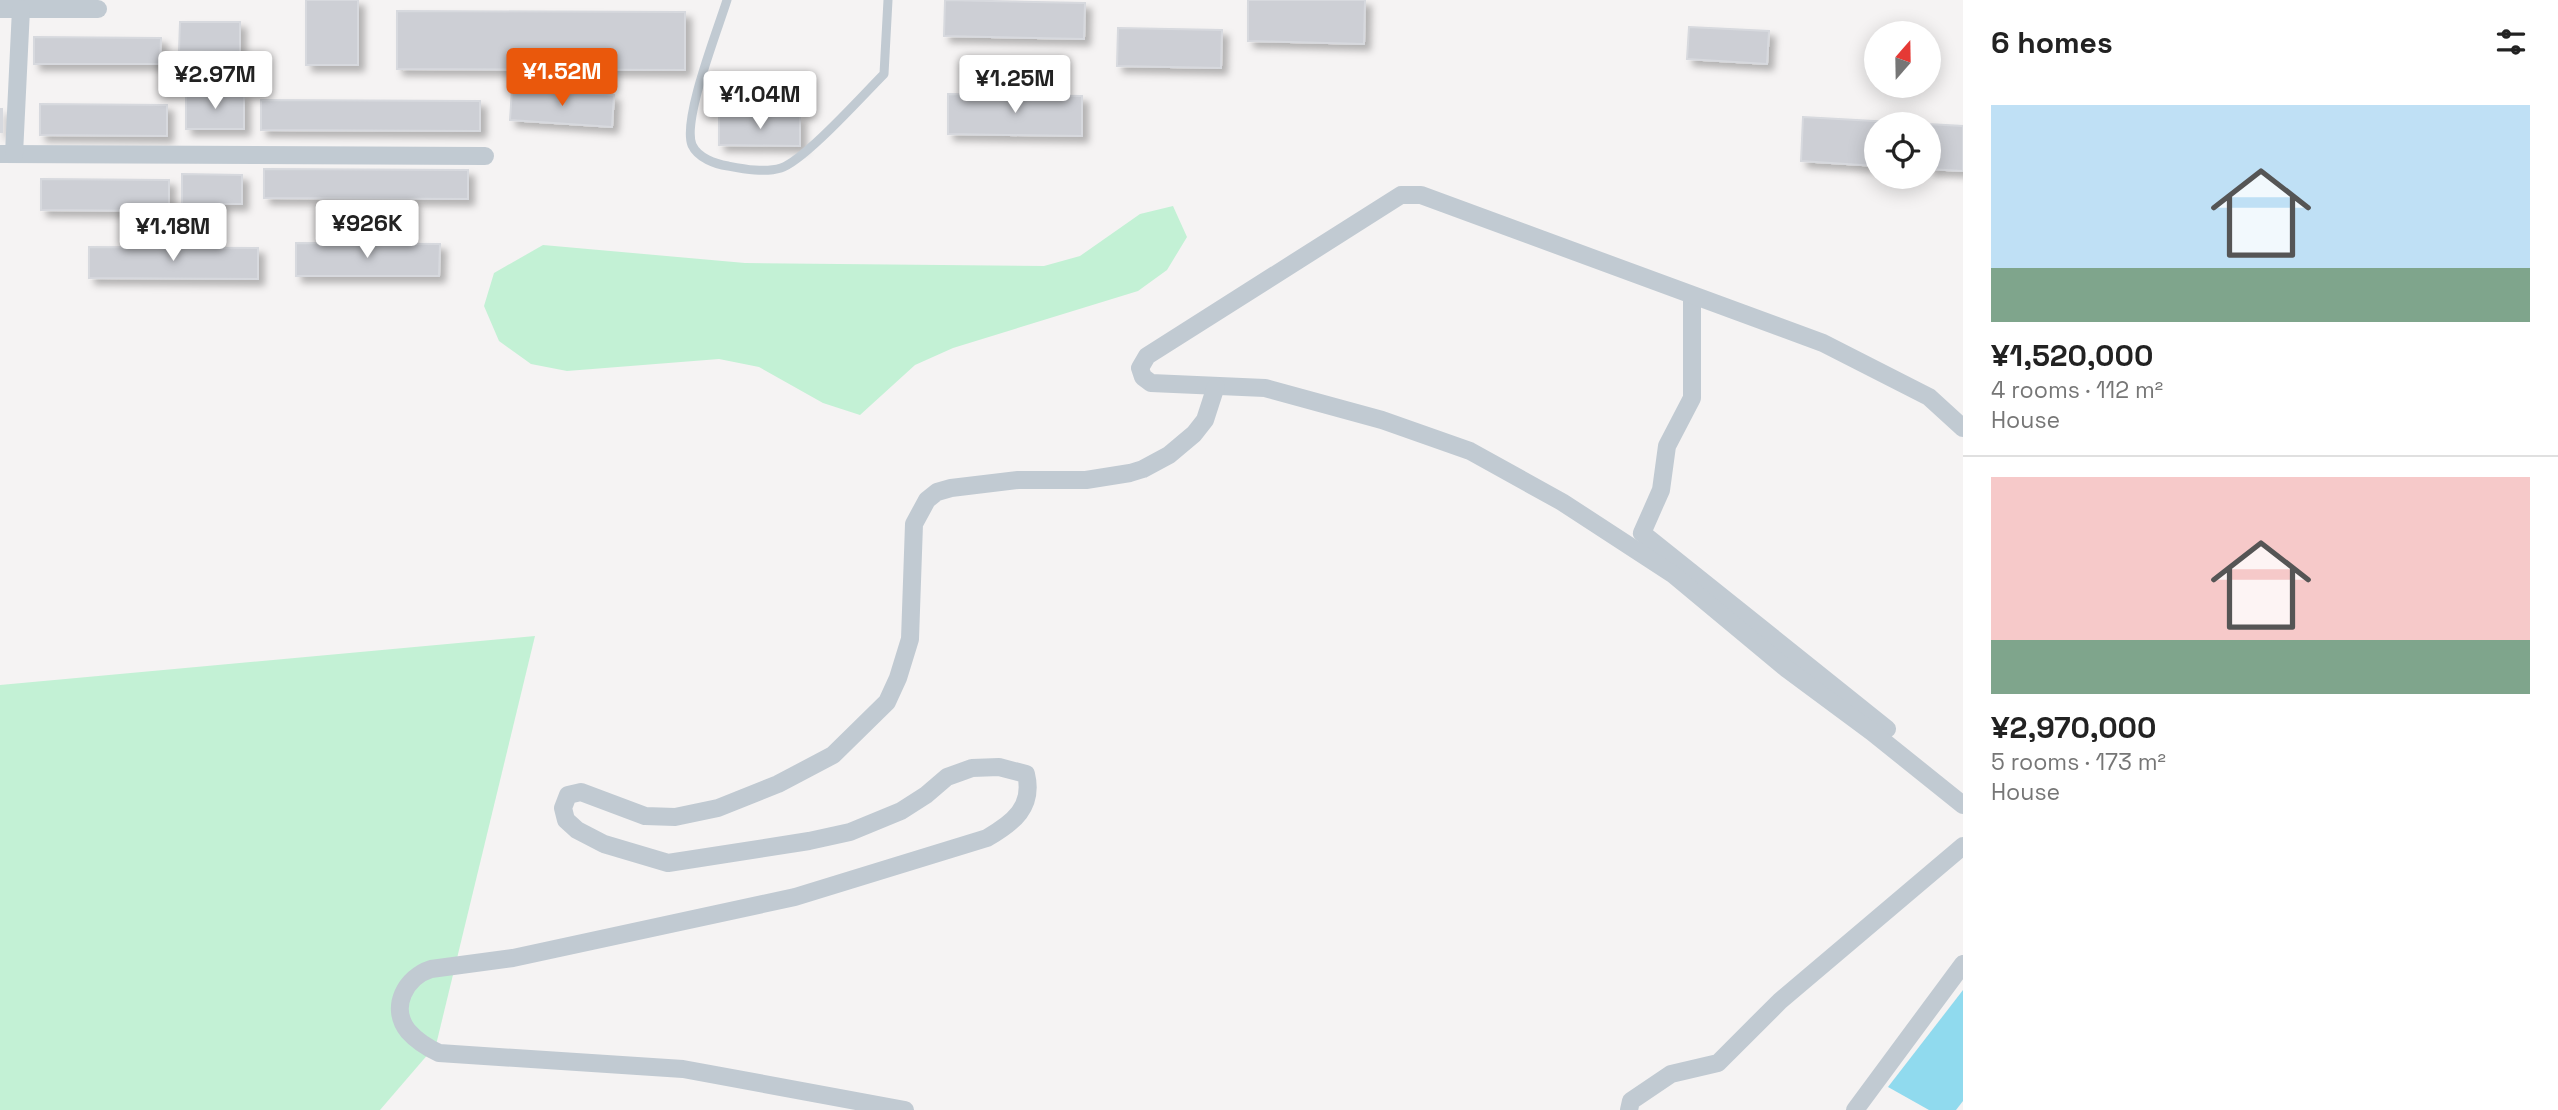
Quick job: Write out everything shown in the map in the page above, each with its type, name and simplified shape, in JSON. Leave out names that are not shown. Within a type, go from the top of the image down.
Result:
[{"type":"street","points":[[0,9],[98,9]]},
{"type":"street","points":[[21,9],[7,154],[485,156]]},
{"type":"street","points":[[1963,428],[1928,397],[1823,343],[1421,195],[1401,195],[1147,356],[1140,368],[1143,377],[1151,383],[1265,388],[1382,420],[1470,451],[1562,502],[1674,575],[1787,669],[1872,732],[1963,805]]},
{"type":"street","points":[[1692,296],[1692,398],[1667,446],[1661,490],[1642,533],[1963,790]]},
{"type":"street","points":[[905,1110],[683,1069],[439,1054],[408,1030],[401,1018],[400,1005],[409,981],[418,973],[431,969],[526,955],[795,897],[987,838],[1011,824],[1020,814],[1030,787],[1026,774],[999,767],[959,771],[901,811],[849,832],[809,841],[668,863],[604,844],[586,835],[566,820],[563,808],[568,794],[581,792],[645,816],[675,817],[704,812],[778,784],[833,755],[887,702],[898,678],[910,639],[914,524],[927,500],[937,492],[951,488],[1018,480],[1086,480],[1143,469],[1169,455],[1194,434],[1205,420],[1216,386]]},
{"type":"street","points":[[1629,1110],[1631,1101],[1671,1074],[1718,1063],[1780,1001],[1963,846]]},
{"type":"street","points":[[1855,1110],[1963,964]]},
{"type":"lane","points":[[727,0],[691,115],[692,144],[704,158],[723,165],[754,170],[781,168],[805,152],[884,74],[888,0]]},
{"type":"green space","points":[[1173,206],[1187,237],[1167,270],[1138,291],[953,348],[915,365],[860,415],[823,403],[759,367],[719,359],[567,371],[531,364],[499,341],[484,306],[494,273],[543,245],[745,263],[1044,266],[1080,256],[1140,214]]},
{"type":"green space","points":[[535,636],[436,1045],[380,1110],[0,1110],[0,685]]},
{"type":"water","points":[[1963,990],[1963,1101],[1956,1110],[1929,1110],[1888,1087]]},
{"type":"building","points":[[306,0],[358,0],[358,65],[306,65]]},
{"type":"building","points":[[945,0],[1085,3],[1084,39],[944,36]]},
{"type":"building","points":[[1248,0],[1365,0],[1364,44],[1248,41]]},
{"type":"building","points":[[397,11],[685,12],[685,70],[397,69]]},
{"type":"building","points":[[180,22],[240,22],[240,52],[179,51]]},
{"type":"building","points":[[1689,27],[1769,31],[1767,64],[1687,59]]},
{"type":"building","points":[[1118,28],[1222,30],[1221,68],[1117,66]]},
{"type":"building","points":[[34,37],[161,38],[160,64],[34,64]]},
{"type":"building","points":[[512,89],[614,95],[612,127],[510,120]]},
{"type":"building","points":[[186,93],[244,93],[244,129],[186,129]]},
{"type":"building","points":[[948,94],[1082,96],[1082,136],[948,134]]},
{"type":"building","points":[[261,100],[480,101],[480,131],[261,130]]},
{"type":"building","points":[[40,104],[167,105],[167,136],[40,135]]},
{"type":"building","points":[[2,109],[2,132],[0,132]]},
{"type":"building","points":[[719,116],[800,116],[800,146],[719,145]]},
{"type":"building","points":[[1803,117],[1864,120],[1864,165],[1801,161]]},
{"type":"building","points":[[1941,125],[1963,126],[1963,171],[1941,170]]},
{"type":"building","points":[[264,169],[468,170],[468,199],[264,198]]},
{"type":"building","points":[[182,174],[242,175],[242,204],[182,204]]},
{"type":"building","points":[[41,179],[169,180],[169,211],[41,210]]},
{"type":"building","points":[[296,243],[440,244],[439,276],[296,276]]},
{"type":"building","points":[[89,247],[258,248],[258,279],[89,278]]}]
